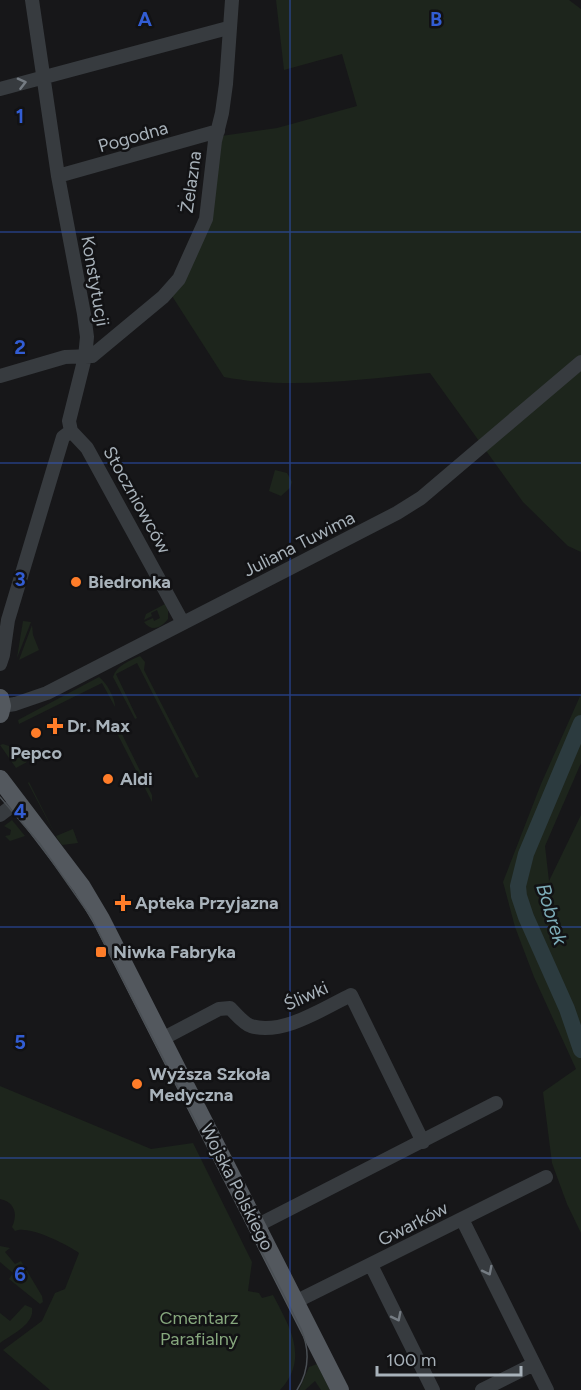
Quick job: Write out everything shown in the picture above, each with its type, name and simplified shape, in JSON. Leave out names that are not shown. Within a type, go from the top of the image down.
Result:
[{"type":"main road","name":"Wojska Polskiego","points":[[0,779],[95,907],[340,1390]]},
{"type":"street","name":"Konstytucji","points":[[0,664],[8,620],[63,437],[71,431],[69,421],[85,357],[87,337],[58,176],[32,0]]},
{"type":"street","name":"Żelazna","points":[[85,357],[92,357],[107,346],[163,297],[178,279],[206,219],[226,84],[228,28],[232,0]]},
{"type":"street","points":[[0,89],[228,28]]},
{"type":"street","name":"Pogodna","points":[[58,176],[218,131]]},
{"type":"street","points":[[0,376],[66,357],[85,357]]},
{"type":"street","name":"Juliana Tuwima","points":[[0,706],[15,704],[46,693],[387,519],[421,498],[581,362]]},
{"type":"street","name":"Stoczniowców","points":[[71,431],[87,448],[183,623]]},
{"type":"street","points":[[0,815],[18,802]]},
{"type":"street","name":"Śliwki","points":[[162,1039],[219,1009],[230,1008],[250,1026],[276,1028],[351,995],[423,1142]]},
{"type":"street","points":[[256,1226],[496,1103]]},
{"type":"street","name":"Gwarków","points":[[296,1302],[546,1177]]},
{"type":"street","points":[[462,1219],[547,1390]]},
{"type":"street","points":[[371,1265],[433,1390]]},
{"type":"street","points":[[482,1390],[534,1364]]},
{"type":"green space","points":[[276,0],[569,0],[581,9],[581,552],[568,546],[523,502],[430,373],[301,383],[275,383],[224,377],[172,296],[196,256],[221,136],[277,128],[357,106],[342,54],[284,70]]},
{"type":"green space","points":[[275,470],[287,473],[292,482],[290,488],[281,496],[269,491]]},
{"type":"green space","points":[[165,604],[168,619],[163,624],[154,628],[144,622],[160,618],[157,610],[144,620],[146,614]]},
{"type":"green space","points":[[23,621],[31,622],[17,658]]},
{"type":"green space","points":[[32,625],[39,650],[19,660]]},
{"type":"green space","points":[[140,656],[145,662],[144,670],[199,777],[196,778],[137,663],[116,674],[137,718],[135,719],[113,677],[120,666]]},
{"type":"green space","points":[[99,677],[110,691],[115,707],[102,683],[19,724],[18,720]]},
{"type":"green space","points":[[581,694],[581,763],[545,846],[549,881],[581,815],[581,1233],[567,1204],[552,1163],[543,1092],[576,1069],[534,977],[515,927],[503,882],[541,784]]},
{"type":"green space","points":[[122,721],[125,724],[119,728],[152,795],[152,802],[118,735],[117,725]]},
{"type":"green space","points":[[0,745],[9,746],[16,759],[23,755],[27,762],[16,768]]},
{"type":"green space","points":[[28,783],[56,836],[73,829],[78,843],[62,845],[57,838]]},
{"type":"green space","points":[[12,820],[25,836],[10,841],[5,836],[10,835],[11,830],[4,826]]},
{"type":"green space","name":"Cmentarz Parafialny","points":[[0,1086],[151,1149],[193,1143],[252,1262],[248,1291],[259,1293],[262,1298],[273,1295],[290,1330],[294,1342],[294,1366],[280,1390],[50,1390],[3,1350],[42,1321],[55,1293],[65,1289],[79,1253],[47,1236],[29,1231],[15,1231],[12,1227],[15,1218],[14,1209],[9,1203],[0,1199]]},
{"type":"green space","points":[[0,1246],[10,1248],[5,1252],[15,1264],[21,1261],[42,1296],[43,1302],[40,1304],[9,1279],[13,1273],[0,1262]]},
{"type":"green space","points":[[25,1305],[32,1308],[30,1319],[0,1343],[0,1313],[10,1321]]},
{"type":"green space","points":[[317,1364],[330,1390],[321,1390],[315,1381],[305,1390],[299,1390],[309,1367]]},
{"type":"waterway","name":"Bobrek","points":[[581,723],[526,854],[518,886],[526,917],[567,1009],[581,1050]]},
{"type":"tram line","points":[[0,797],[40,844],[91,917],[301,1329],[306,1345],[307,1360],[304,1375],[297,1390]]},
{"type":"place","name":"Biedronka","points":[[76,582]]},
{"type":"place","name":"Dr. Max","points":[[55,726]]},
{"type":"place","name":"Pepco","points":[[36,733]]},
{"type":"place","name":"Aldi","points":[[108,779]]},
{"type":"place","name":"Apteka Przyjazna","points":[[123,903]]},
{"type":"place","name":"Niwka Fabryka","points":[[101,952]]},
{"type":"place","name":"Wyższa Szkoła Medyczna","points":[[137,1084]]}]
